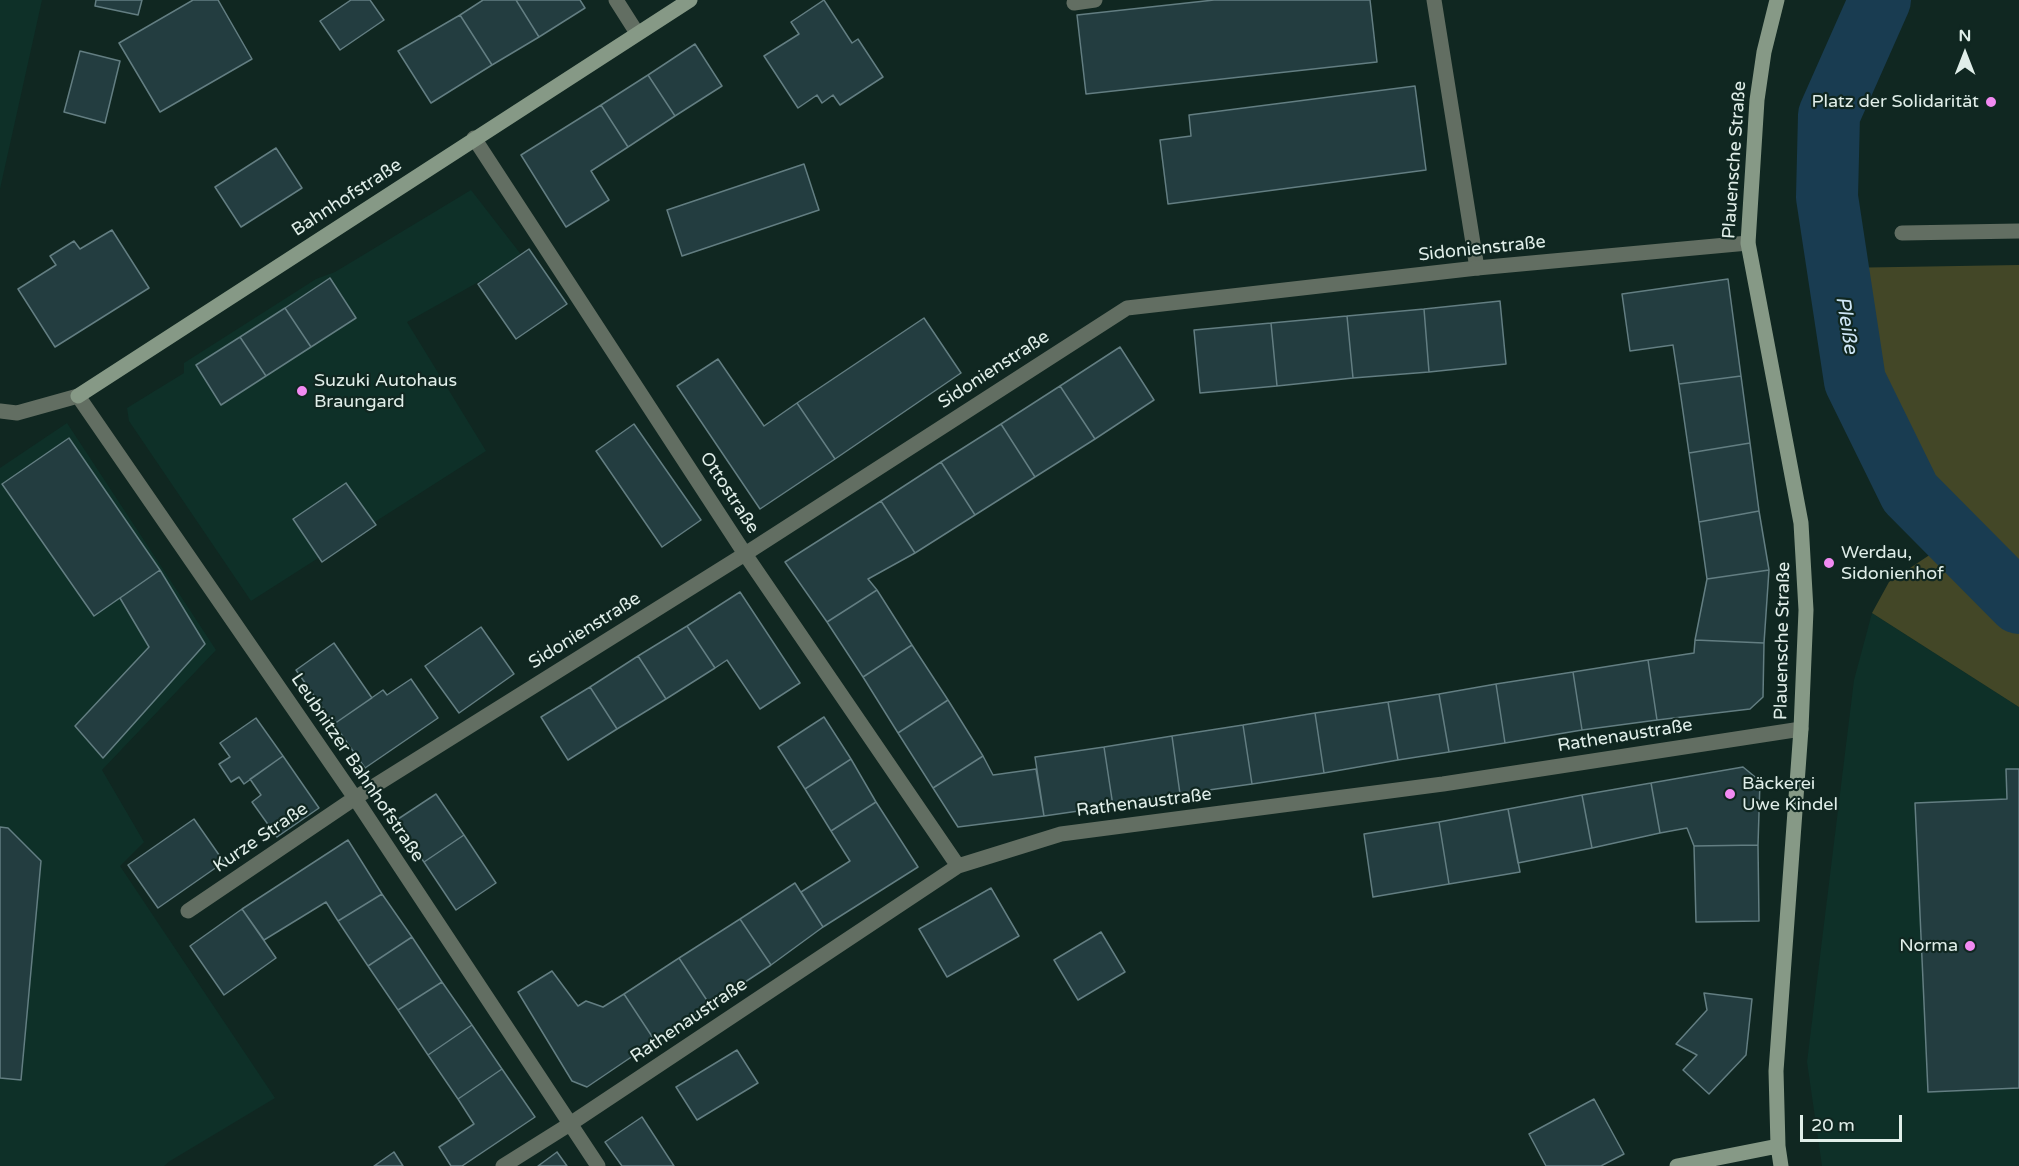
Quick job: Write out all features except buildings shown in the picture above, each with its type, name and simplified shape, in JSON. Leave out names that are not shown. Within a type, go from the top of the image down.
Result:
[{"type":"street","points":[[616,0],[637,33]]},
{"type":"street","name":"Bahnhofstraße","points":[[0,411],[17,414],[78,396],[690,0]]},
{"type":"street","points":[[1074,3],[1095,0]]},
{"type":"street","points":[[1434,0],[1478,268]]},
{"type":"street","name":"Plauensche Straße","points":[[1778,0],[1764,52],[1756,100],[1748,243],[1802,523],[1806,610],[1801,729],[1776,1071],[1778,1146],[1781,1166]]},
{"type":"street","name":"Ottostraße","points":[[474,138],[746,554],[958,866]]},
{"type":"street","points":[[1902,233],[2019,231]]},
{"type":"street","name":"Sidonienstraße","points":[[355,798],[746,554],[1127,308],[1478,268],[1748,243]]},
{"type":"street","name":"Leubnitzer Bahnhofstraße","points":[[78,396],[355,798],[598,1166]]},
{"type":"street","name":"Rathenaustraße","points":[[503,1166],[570,1124],[958,866],[1061,834],[1432,786],[1801,729]]},
{"type":"street","name":"Kurze Straße","points":[[188,911],[355,798]]},
{"type":"street","points":[[1677,1166],[1778,1146]]},
{"type":"shaded area","points":[[0,0],[42,0],[0,189]]},
{"type":"shaded area","name":"Suzuki Autohaus Braungard","points":[[471,190],[523,257],[407,322],[486,451],[251,601],[129,421],[127,408],[184,373],[184,363],[316,279],[335,272]]},
{"type":"shaded area","points":[[2019,265],[2019,707],[1872,613],[1889,582],[1955,538],[1910,493],[1855,381],[1837,268]]},
{"type":"shaded area","points":[[67,423],[216,650],[102,770],[144,842],[120,866],[275,1098],[164,1166],[0,1166],[0,468]]},
{"type":"shaded area","points":[[1872,613],[2019,707],[2019,1166],[1822,1166],[1807,1062],[1854,680]]},
{"type":"waterway","name":"Pleiße","points":[[1880,0],[1829,115],[1827,197],[1855,381],[1910,493],[2019,603]]},
{"type":"place","name":"Platz der Solidarität","points":[[1991,102]]},
{"type":"place","name":"Suzuki Autohaus Braungard","points":[[302,391]]},
{"type":"place","name":"Werdau, Sidonienhof","points":[[1829,563]]},
{"type":"place","name":"Bäckerei Uwe Kindel","points":[[1730,794]]},
{"type":"place","name":"Norma","points":[[1970,946]]}]
